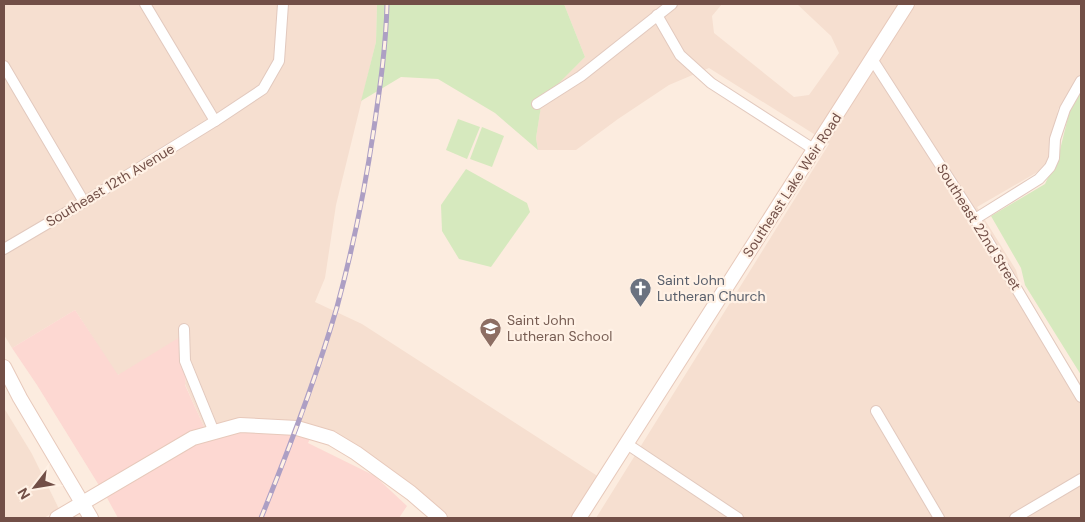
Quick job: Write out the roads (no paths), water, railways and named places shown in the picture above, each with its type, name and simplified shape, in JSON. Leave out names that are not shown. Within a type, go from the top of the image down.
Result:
[{"type":"main road","name":"Southeast Lake Weir Road","points":[[579,518],[907,4]]},
{"type":"main road","points":[[4,367],[20,398],[91,518]]},
{"type":"main road","points":[[57,518],[194,438],[240,425],[297,428],[331,438],[356,453],[411,493],[440,518]]},
{"type":"street","points":[[145,4],[215,120]]},
{"type":"street","name":"Southeast 12th Avenue","points":[[4,249],[84,202],[263,89],[278,62],[283,4]]},
{"type":"street","points":[[537,104],[581,76],[672,4]]},
{"type":"street","points":[[657,15],[680,54],[712,83],[815,150]]},
{"type":"street","name":"Southeast 22nd Street","points":[[872,59],[975,219],[1081,397]]},
{"type":"street","points":[[4,66],[84,202]]},
{"type":"street","points":[[975,219],[1039,179],[1050,167],[1054,158],[1055,139],[1065,109],[1081,81]]},
{"type":"street","points":[[184,329],[185,361],[214,432]]},
{"type":"street","points":[[876,411],[939,518]]},
{"type":"street","points":[[627,444],[738,518]]},
{"type":"street","points":[[1015,518],[1081,479]]},
{"type":"railway","points":[[261,518],[292,440],[320,361],[337,307],[348,263],[363,196],[374,128],[384,51],[387,4]]},
{"type":"place","name":"Saint John Lutheran Church","points":[[641,307]]},
{"type":"place","name":"Saint John Lutheran School","points":[[491,347]]}]
